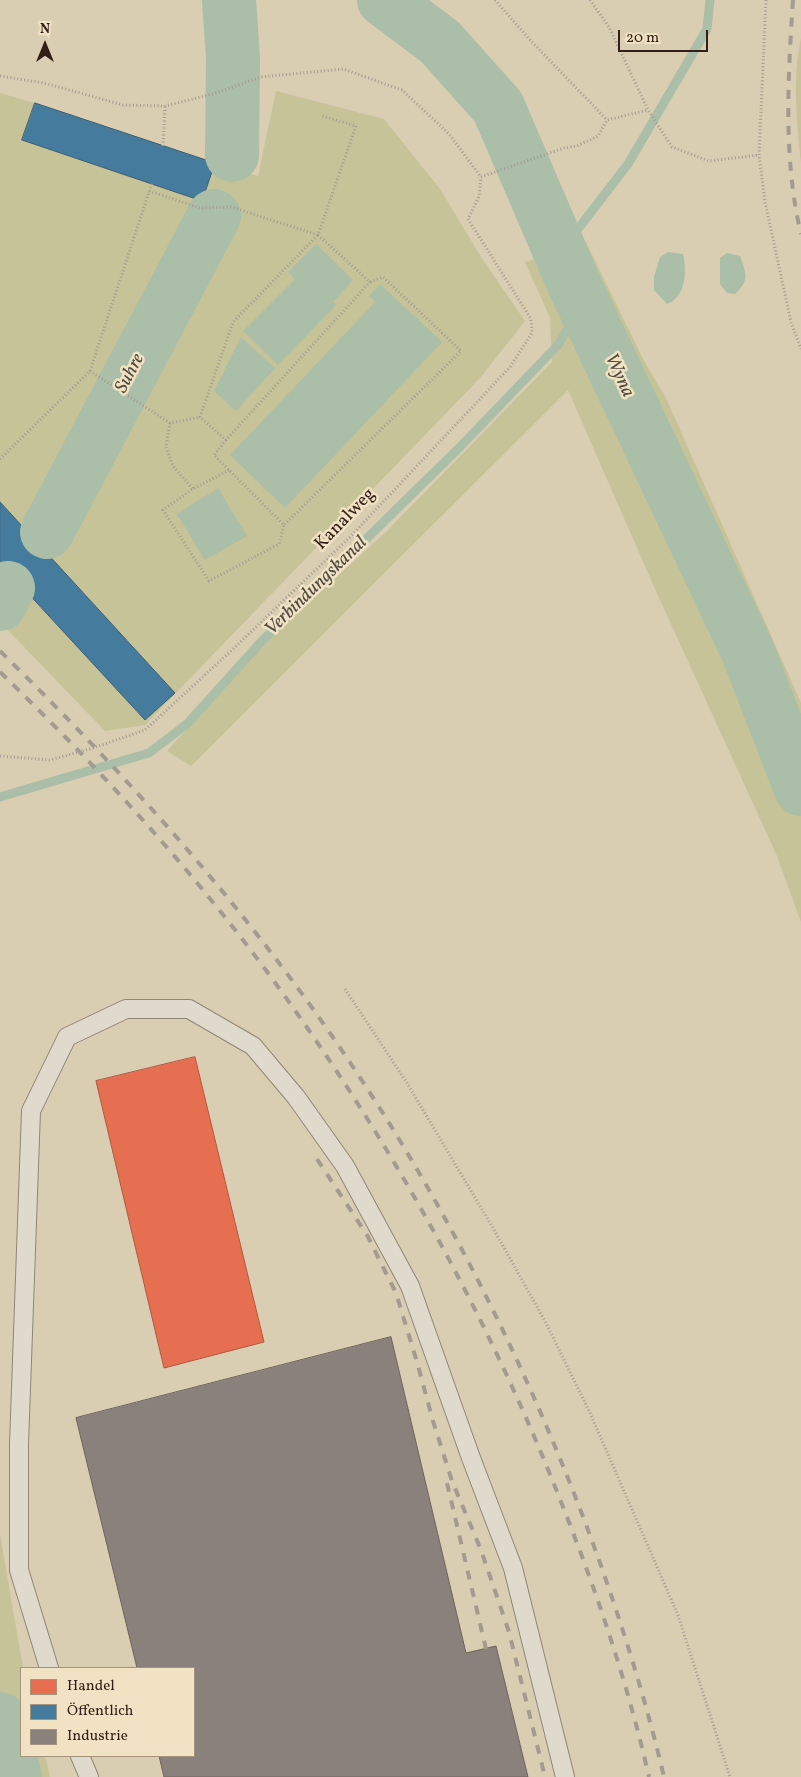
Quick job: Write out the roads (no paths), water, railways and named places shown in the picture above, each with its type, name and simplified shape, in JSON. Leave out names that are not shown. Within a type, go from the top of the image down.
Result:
[{"type":"lane","points":[[49,1667],[19,1570],[19,1444],[31,1111],[67,1036],[126,1009],[189,1009],[253,1046],[296,1097],[345,1166],[410,1286],[471,1458],[513,1568],[566,1777]]},
{"type":"lane","points":[[80,1757],[89,1777]]},
{"type":"waterway","name":"Suhre","points":[[229,0],[233,58],[232,155]]},
{"type":"waterway","name":"Wyna","points":[[384,0],[440,42],[498,107],[574,284],[748,652],[801,789]]},
{"type":"waterway","points":[[561,251],[628,164],[707,29],[710,0]]},
{"type":"waterway","name":"Suhre","points":[[47,532],[214,216]]},
{"type":"waterway","name":"Verbindungskanal","points":[[0,797],[149,753],[187,724],[261,642],[460,447],[558,345],[583,302]]},
{"type":"waterway","name":"Suhre","points":[[0,604],[8,588]]},
{"type":"waterway","name":"Suhre","points":[[0,1719],[15,1777]]},
{"type":"railway","points":[[793,0],[788,118],[791,177],[801,234]]},
{"type":"railway","points":[[0,651],[74,725],[146,802],[247,922],[329,1032],[376,1102],[420,1175],[462,1250],[500,1325],[569,1481],[599,1560],[626,1641],[643,1695],[664,1777]]},
{"type":"railway","points":[[0,672],[105,778],[204,891],[235,930],[307,1027],[347,1087],[421,1209],[456,1272],[488,1336],[519,1401],[547,1467],[591,1581],[617,1659],[649,1777]]},
{"type":"railway","points":[[317,1159],[367,1235],[396,1293],[452,1481],[481,1550],[509,1632],[545,1777]]},
{"type":"railway","points":[[447,1483],[486,1649]]}]
